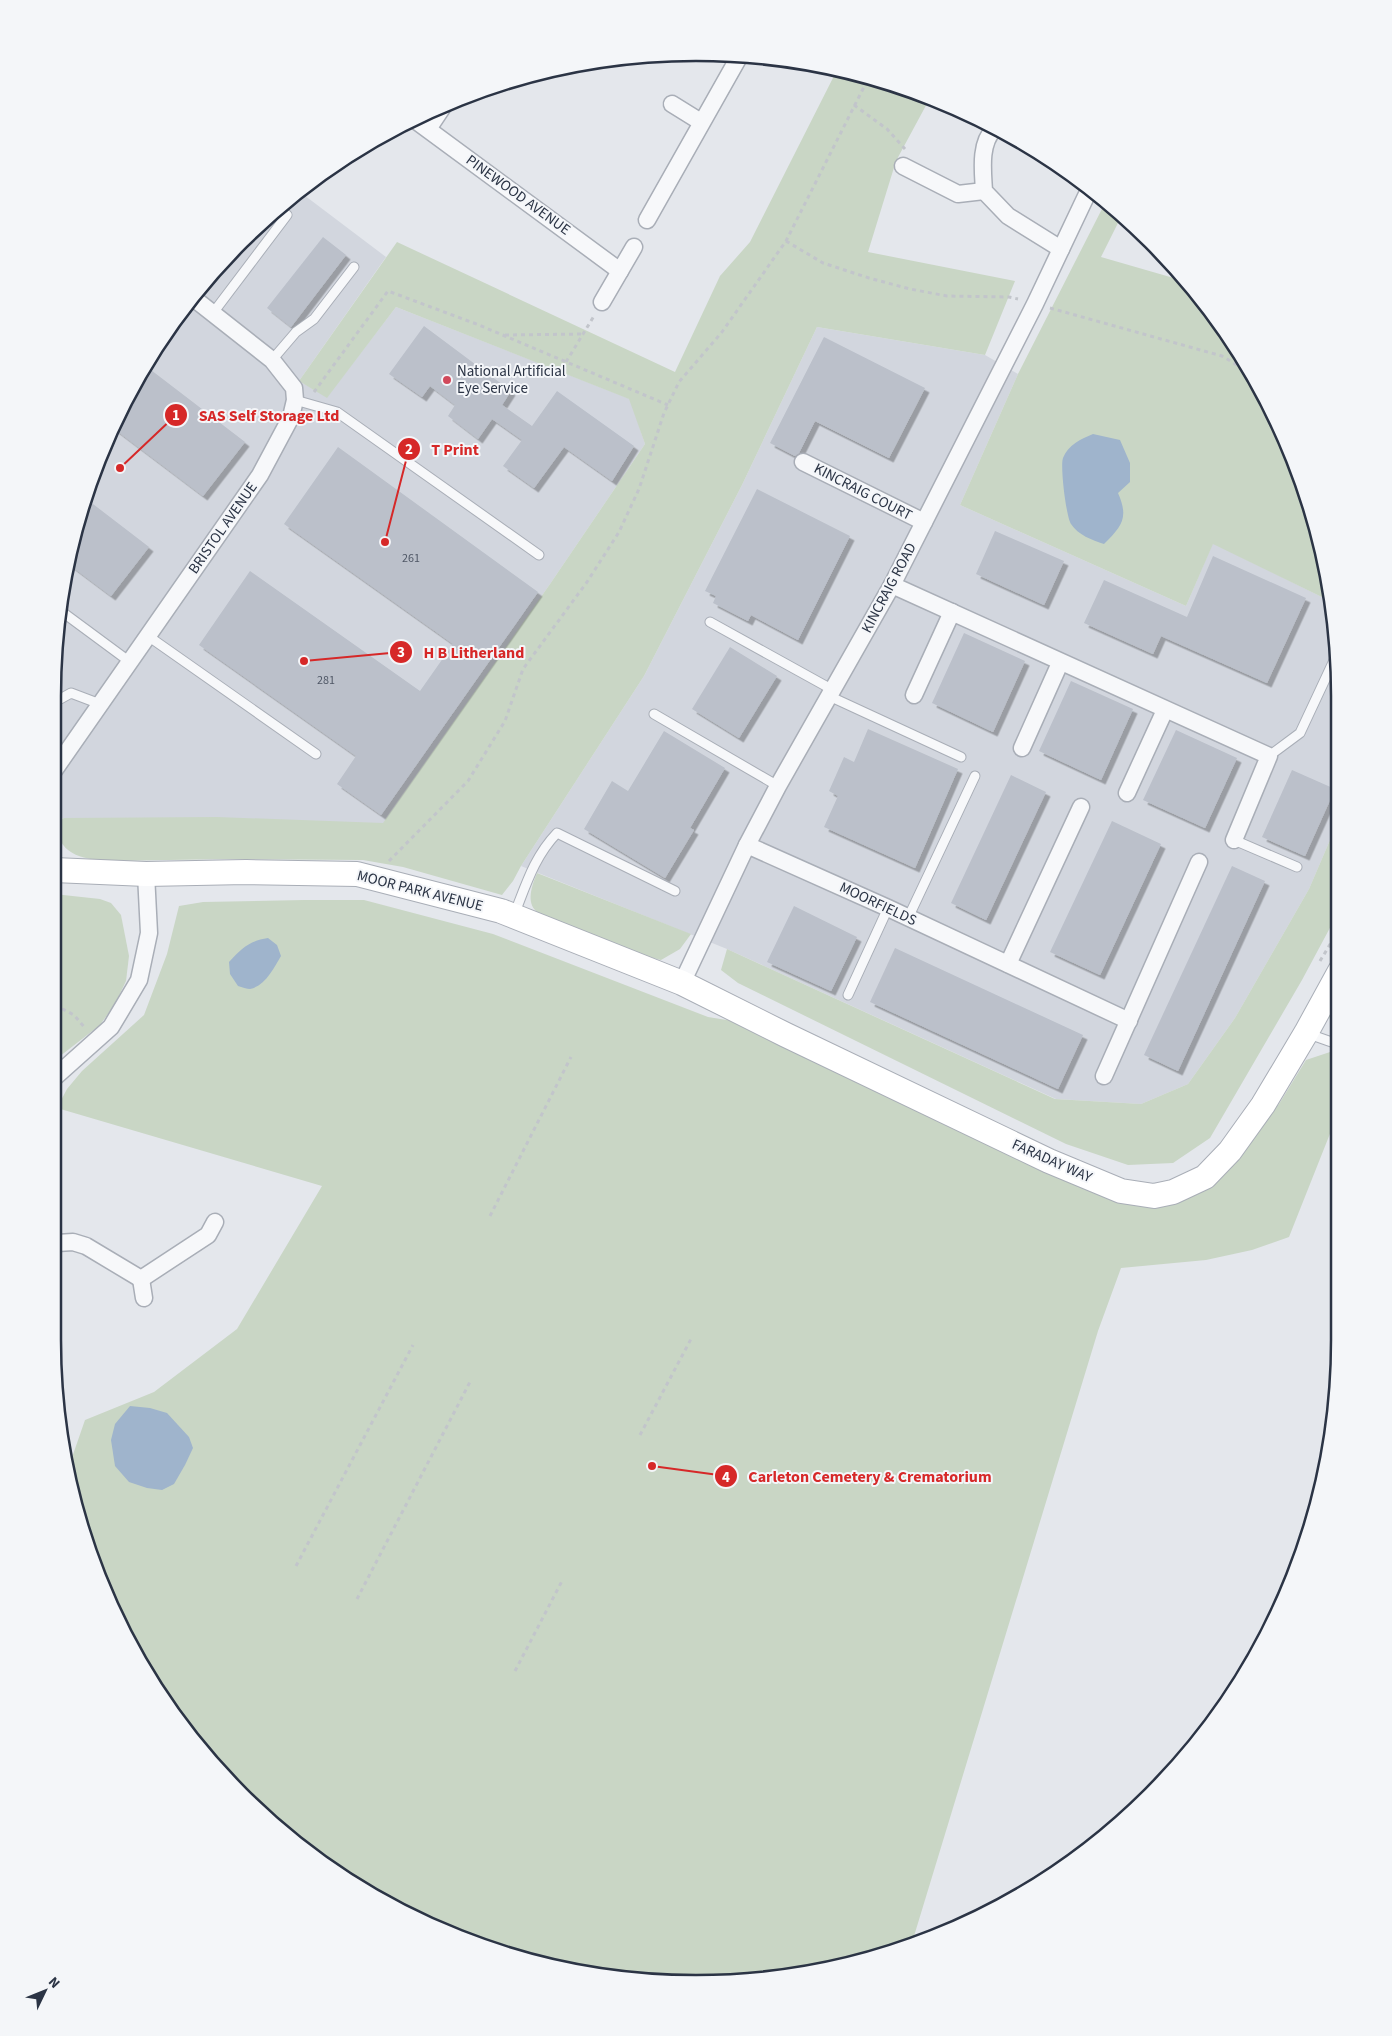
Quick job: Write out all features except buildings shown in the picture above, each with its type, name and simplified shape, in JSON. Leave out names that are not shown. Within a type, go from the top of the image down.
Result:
[{"type":"street","points":[[647,220],[735,63]]},
{"type":"street","points":[[672,104],[701,122]]},
{"type":"street","name":"PINEWOOD AVENUE","points":[[422,124],[620,271]]},
{"type":"street","points":[[989,134],[983,156],[984,191],[1008,216],[1061,249]]},
{"type":"street","points":[[903,166],[958,194],[984,191]]},
{"type":"street","name":"KINCRAIG ROAD","points":[[682,983],[747,845],[778,786],[892,585],[1035,304],[1087,196]]},
{"type":"street","points":[[602,302],[634,247]]},
{"type":"street","points":[[199,302],[272,360],[294,394]]},
{"type":"street","name":"BRISTOL AVENUE","points":[[61,760],[260,475],[291,417],[294,394]]},
{"type":"street","name":"KINCRAIG COURT","points":[[803,462],[924,522]]},
{"type":"street","points":[[892,585],[1269,756],[1234,840]]},
{"type":"street","points":[[914,695],[952,612]]},
{"type":"street","points":[[1022,748],[1060,662]]},
{"type":"street","points":[[1127,793],[1165,710]]},
{"type":"street","points":[[1008,964],[1081,807]]},
{"type":"street","name":"MOORFIELDS","points":[[747,845],[888,908],[1129,1021]]},
{"type":"street","points":[[1104,1076],[1199,862]]},
{"type":"street","name":"MOOR PARK AVENUE","points":[[61,870],[146,874],[256,872],[357,874],[514,915],[682,983]]},
{"type":"street","points":[[61,1071],[111,1027],[139,980],[149,933],[146,874]]},
{"type":"street","name":"FARADAY WAY","points":[[682,983],[1048,1161],[1121,1191],[1154,1196],[1174,1192],[1205,1177],[1230,1151],[1263,1105],[1306,1033],[1329,967]]},
{"type":"street","points":[[142,1279],[208,1235],[215,1222]]},
{"type":"street","points":[[61,1243],[73,1242],[86,1246],[142,1279]]},
{"type":"street","points":[[142,1279],[144,1298]]},
{"type":"lane","points":[[213,312],[287,215],[285,213]]},
{"type":"lane","points":[[272,360],[296,332],[314,319],[354,266]]},
{"type":"lane","points":[[294,394],[337,412],[539,555]]},
{"type":"lane","points":[[67,614],[130,662]]},
{"type":"lane","points":[[710,622],[831,693],[961,757]]},
{"type":"lane","points":[[148,636],[316,754]]},
{"type":"lane","points":[[1269,756],[1300,734],[1330,670]]},
{"type":"lane","points":[[61,698],[72,693],[100,704]]},
{"type":"lane","points":[[654,714],[778,786]]},
{"type":"lane","points":[[908,918],[975,776]]},
{"type":"lane","points":[[514,915],[535,863],[544,847],[557,833],[675,891]]},
{"type":"lane","points":[[1234,840],[1298,867]]},
{"type":"lane","points":[[848,995],[888,908]]},
{"type":"lane","points":[[1306,1033],[1331,1042]]},
{"type":"path","points":[[373,878],[468,781],[505,721],[523,669],[588,582],[618,532],[640,489],[668,405],[678,382],[722,332],[786,241],[865,85]]},
{"type":"path","points":[[786,241],[823,263],[869,278],[947,296],[1009,297],[1222,356],[1238,365]]},
{"type":"path","points":[[294,394],[314,392],[388,291],[502,335],[668,405]]},
{"type":"path","points":[[502,335],[585,332],[566,362]]},
{"type":"path","points":[[61,1008],[74,1015],[96,1039]]},
{"type":"path","points":[[490,1216],[570,1057]]},
{"type":"path","points":[[640,1435],[691,1339]]},
{"type":"path","points":[[296,1566],[413,1346]]},
{"type":"path","points":[[357,1599],[471,1380]]},
{"type":"path","points":[[515,1671],[562,1581]]},
{"type":"shaded area","points":[[305,196],[386,257],[299,381],[327,397],[396,307],[630,399],[645,444],[383,824],[223,818],[61,819],[61,696],[67,613],[73,572],[83,532],[95,492],[110,453],[146,379],[168,343],[192,310],[247,247]]},
{"type":"shaded area","points":[[817,327],[985,355],[1018,374],[960,505],[1186,606],[1213,543],[1323,597],[1329,654],[1331,696],[1331,838],[1309,889],[1235,1018],[1188,1084],[1141,1104],[1056,1099],[727,949],[521,866],[644,676],[742,485]]},
{"type":"green space","points":[[834,76],[900,95],[926,105],[896,161],[868,252],[1015,281],[985,355],[817,327],[742,485],[644,676],[513,881],[502,895],[403,867],[363,860],[228,859],[108,861],[88,859],[72,853],[66,848],[61,841],[61,819],[64,818],[217,817],[383,823],[645,444],[629,399],[396,307],[327,398],[299,381],[397,242],[675,372],[720,276],[750,242]]},
{"type":"green space","points":[[1102,209],[1118,222],[1101,257],[1174,278],[1224,343],[1246,379],[1265,415],[1297,492],[1319,572],[1323,597],[1213,544],[1186,606],[960,505],[1018,374]]},
{"type":"green space","points":[[1331,838],[1331,926],[1302,980],[1210,1138],[1173,1163],[1128,1165],[1066,1144],[738,983],[721,970],[727,949],[1055,1099],[1141,1104],[1188,1084],[1235,1018],[1309,889]]},
{"type":"green space","points":[[537,873],[691,934],[680,949],[661,960],[574,931],[543,916],[532,906],[531,891]]},
{"type":"green space","points":[[61,895],[100,899],[111,903],[121,915],[129,956],[126,981],[115,1004],[100,1025],[61,1055]]},
{"type":"green space","points":[[364,900],[493,934],[708,1017],[771,1027],[1154,1196],[1230,1151],[1279,1104],[1306,1060],[1331,1052],[1331,1131],[1289,1237],[1252,1250],[1206,1260],[1121,1268],[1098,1331],[914,1936],[860,1953],[820,1963],[738,1973],[696,1975],[654,1973],[572,1963],[492,1941],[415,1909],[379,1890],[343,1868],[310,1844],[247,1789],[219,1759],[168,1693],[127,1621],[110,1583],[95,1544],[72,1457],[85,1420],[154,1392],[237,1329],[322,1186],[61,1109],[61,1100],[67,1089],[82,1071],[144,1015],[167,954],[179,906],[203,902]]},
{"type":"water","points":[[1093,434],[1120,440],[1130,463],[1130,482],[1118,493],[1123,509],[1122,521],[1104,544],[1090,539],[1074,528],[1069,519],[1065,502],[1062,463],[1065,453],[1075,443]]},
{"type":"water","points":[[268,938],[277,945],[281,956],[275,966],[265,980],[255,987],[250,989],[238,986],[230,974],[229,962],[246,946]]},
{"type":"water","points":[[130,1406],[150,1408],[167,1413],[189,1437],[193,1448],[185,1465],[174,1484],[162,1490],[147,1488],[129,1482],[115,1466],[111,1440],[115,1424]]},
{"type":"place","name":"National Artificial Eye Service","points":[[447,380]]},
{"type":"place","name":"SAS Self Storage Ltd","points":[[120,468]]},
{"type":"place","name":"T Print","points":[[385,542]]},
{"type":"place","name":"H B Litherland","points":[[304,661]]},
{"type":"place","name":"Carleton Cemetery & Crematorium","points":[[652,1466]]}]
